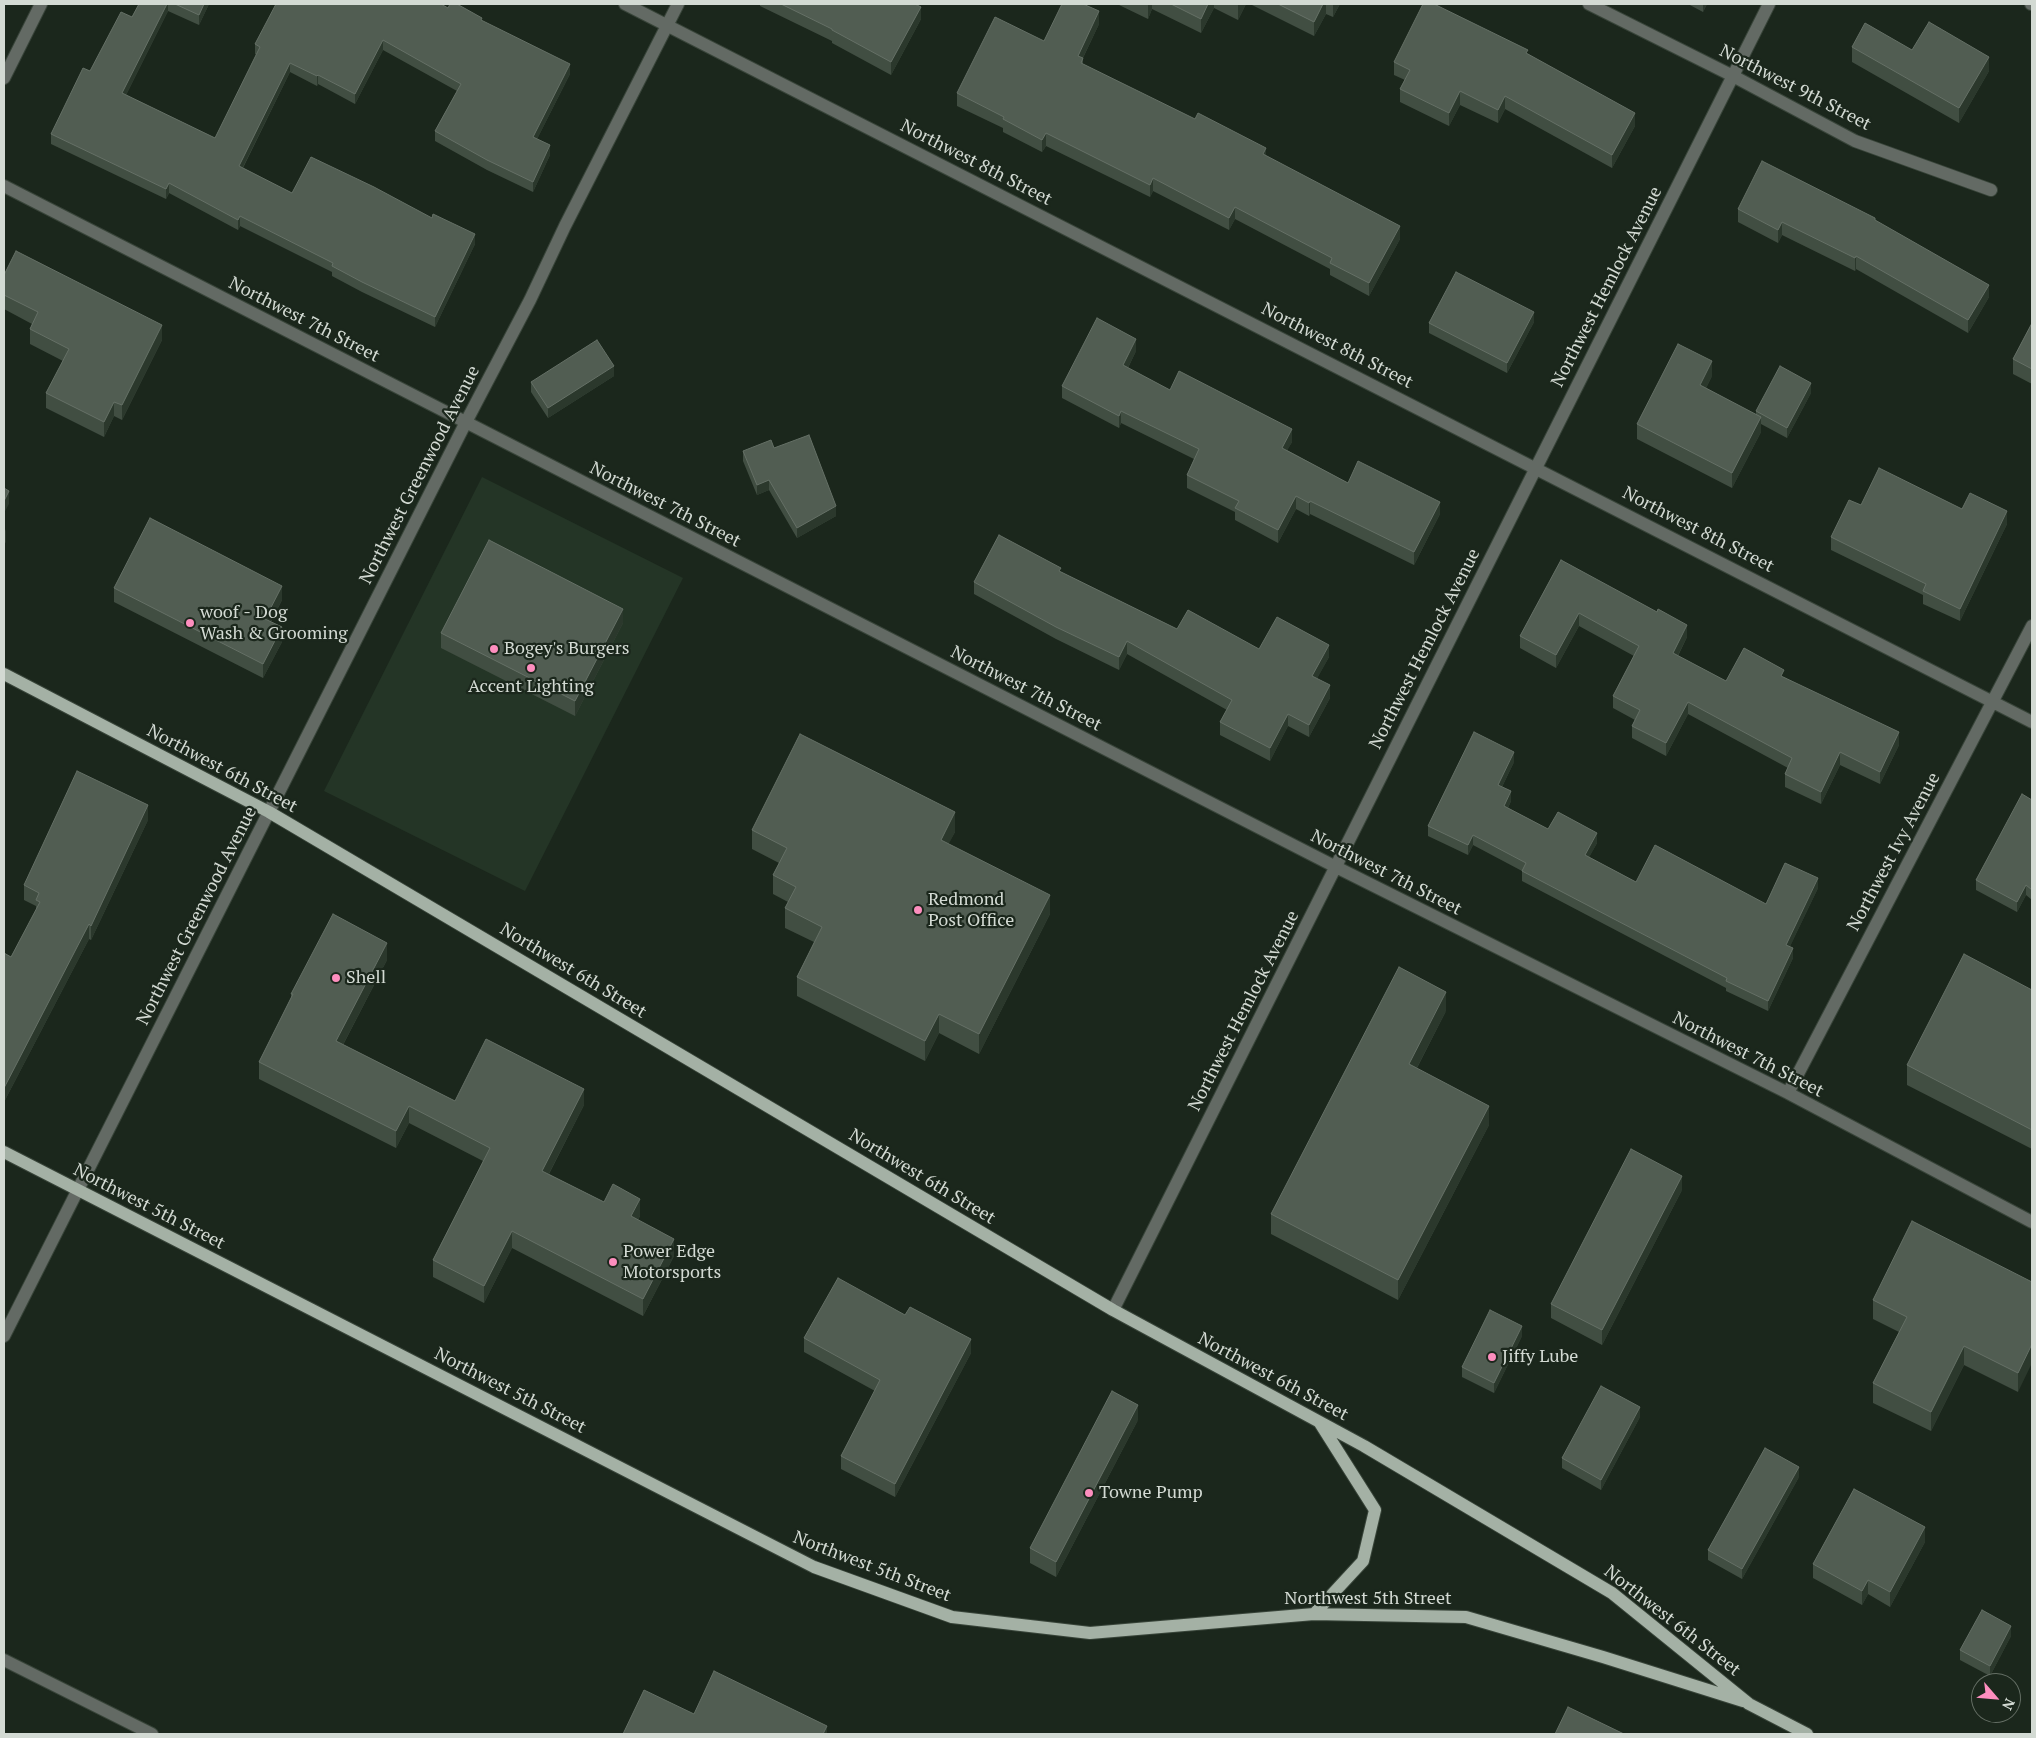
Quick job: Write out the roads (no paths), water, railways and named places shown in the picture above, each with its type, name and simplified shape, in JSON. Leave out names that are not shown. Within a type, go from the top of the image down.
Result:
[{"type":"main road","name":"Northwest 6th Street","points":[[4,674],[269,812],[1113,1310],[1319,1421],[1612,1593],[1749,1704],[1806,1734]]},
{"type":"main road","name":"Northwest 5th Street","points":[[4,1152],[814,1566],[952,1617],[1090,1633],[1314,1614],[1466,1617],[1603,1657],[1749,1704]]},
{"type":"main road","points":[[1314,1614],[1363,1561],[1375,1510],[1319,1421]]},
{"type":"street","points":[[4,78],[41,4]]},
{"type":"street","name":"Northwest 8th Street","points":[[625,4],[2032,722]]},
{"type":"street","name":"Northwest Greenwood Avenue","points":[[4,1336],[466,422],[530,300],[565,226],[678,4]]},
{"type":"street","name":"Northwest 9th Street","points":[[1590,4],[1733,76],[1855,141],[1991,190]]},
{"type":"street","name":"Northwest Hemlock Avenue","points":[[1113,1310],[1769,4]]},
{"type":"street","name":"Northwest 7th Street","points":[[4,186],[1336,868],[1788,1093],[2032,1222]]},
{"type":"street","name":"Northwest Ivy Avenue","points":[[1788,1093],[2032,626]]},
{"type":"street","points":[[4,1660],[152,1734]]},
{"type":"place","name":"woof - Dog Wash & Grooming","points":[[190,623]]},
{"type":"place","name":"Bogey's Burgers","points":[[494,649]]},
{"type":"place","name":"Accent Lighting","points":[[531,668]]},
{"type":"place","name":"Redmond Post Office","points":[[918,910]]},
{"type":"place","name":"Shell","points":[[336,978]]},
{"type":"place","name":"Power Edge Motorsports","points":[[613,1262]]},
{"type":"place","name":"Jiffy Lube","points":[[1492,1357]]},
{"type":"place","name":"Towne Pump","points":[[1089,1493]]}]
